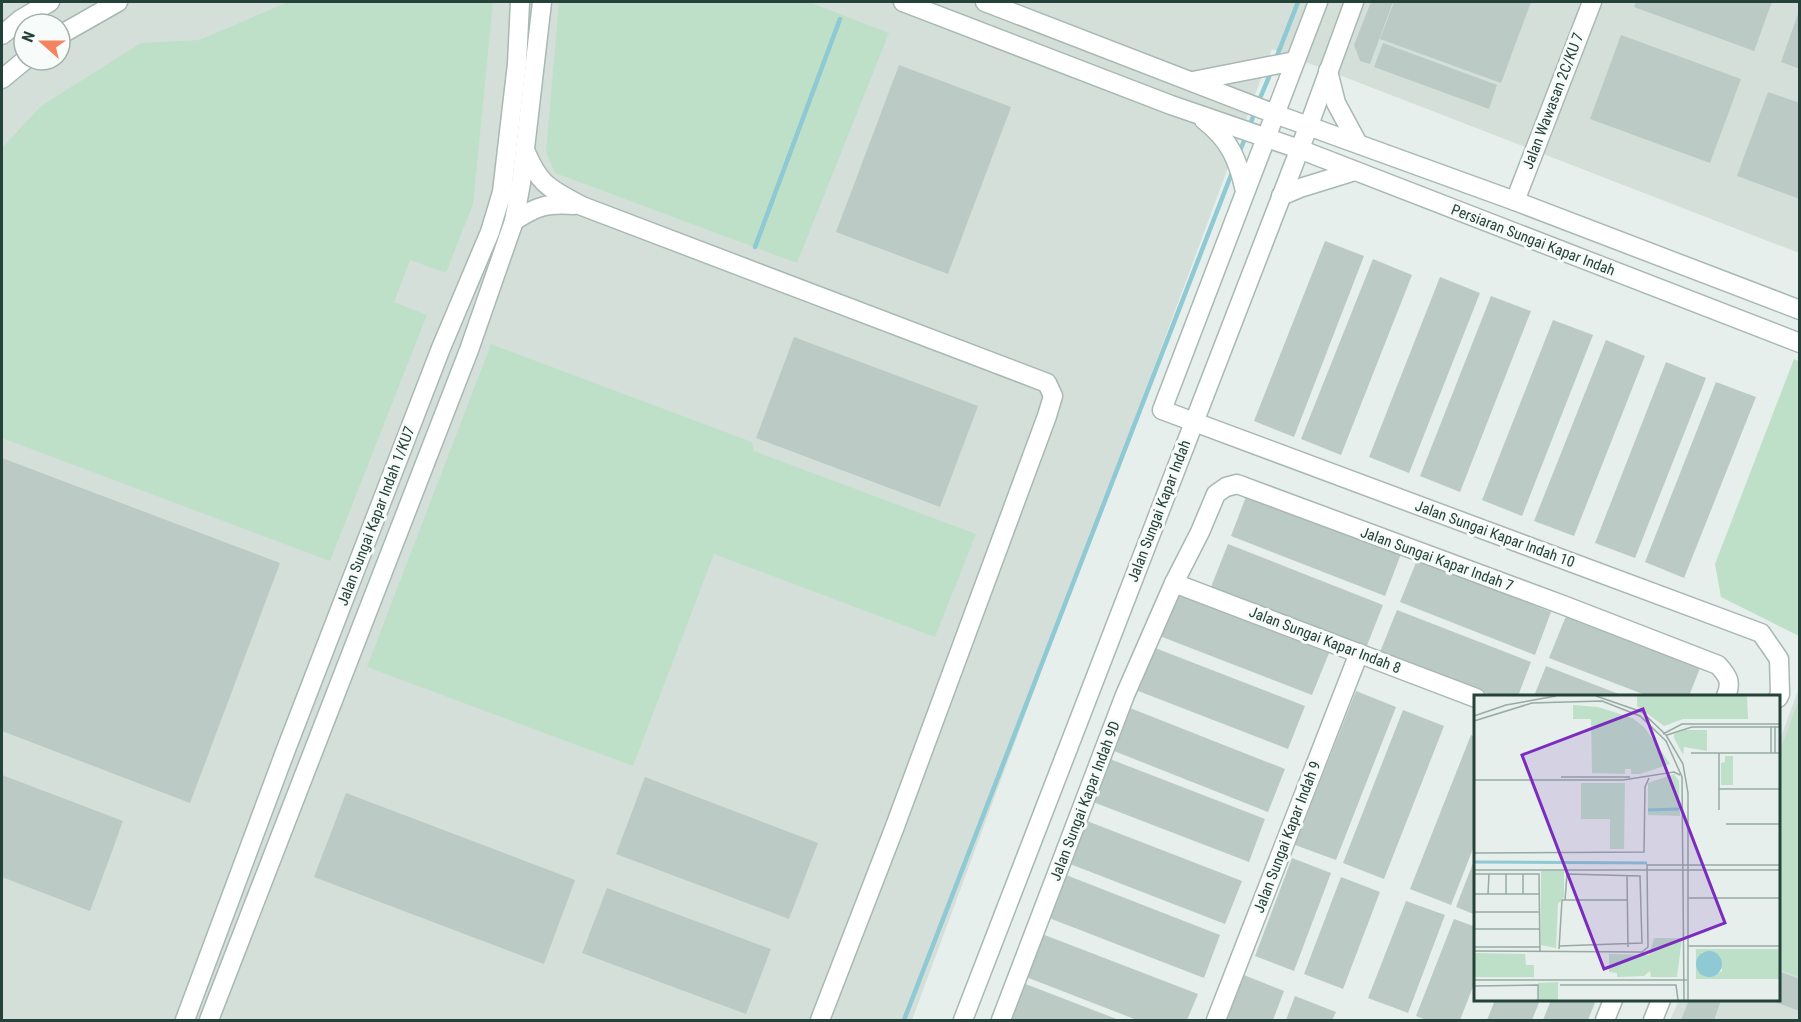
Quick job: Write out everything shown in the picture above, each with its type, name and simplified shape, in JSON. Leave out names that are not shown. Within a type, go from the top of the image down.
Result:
[{"type":"street","points":[[2,35],[21,19],[50,2]]},
{"type":"street","points":[[72,28],[118,2]]},
{"type":"street","name":"Jalan Sungai Kapar Indah 1/KU7","points":[[185,1020],[293,731],[441,348],[489,232],[502,192],[517,64],[520,2]]},
{"type":"street","name":"Jalan Sungai Kapar Indah 1/KU7","points":[[209,1020],[469,350],[514,220],[521,183],[542,2]]},
{"type":"street","name":"Persiaran Sungai Kapar Indah","points":[[903,2],[1231,126],[1299,149],[1800,343]]},
{"type":"street","name":"Persiaran Sungai Kapar Indah","points":[[985,2],[1270,112],[1357,142],[1800,309]]},
{"type":"street","points":[[1245,191],[1270,112],[1295,61],[1318,2]]},
{"type":"street","name":"Jalan Sungai Kapar Indah","points":[[963,1020],[1309,125],[1354,2]]},
{"type":"street","name":"Jalan Wawasan 2C/KU 7","points":[[1515,201],[1592,2]]},
{"type":"street","points":[[1193,81],[1295,61]]},
{"type":"street","points":[[1328,71],[1336,103],[1357,142]]},
{"type":"street","points":[[1194,112],[1216,129],[1230,146],[1239,165],[1245,191]]},
{"type":"street","points":[[525,150],[543,183],[582,206],[1047,383],[1053,396],[894,829],[820,1020]]},
{"type":"street","points":[[1281,196],[1355,171]]},
{"type":"street","name":"Jalan Sungai Kapar Indah 10","points":[[1245,191],[1161,410],[1761,633],[1779,659],[1780,695]]},
{"type":"street","points":[[514,220],[529,211],[552,203],[582,206]]},
{"type":"street","name":"Jalan Sungai Kapar Indah 7","points":[[1174,583],[1216,494],[1226,486],[1238,484],[1718,665],[1726,674],[1730,687],[1726,695]]},
{"type":"street","name":"Jalan Sungai Kapar Indah 8","points":[[1174,583],[1474,697]]},
{"type":"street","name":"Jalan Sungai Kapar Indah 9D","points":[[1001,1020],[1125,695],[1174,583]]},
{"type":"street","name":"Jalan Sungai Kapar Indah 9","points":[[1216,1020],[1359,653]]},
{"type":"street","points":[[1605,1020],[1612,1001]]},
{"type":"street","points":[[1653,1020],[1660,1001]]},
{"type":"shaded area","points":[[2,2],[1799,2],[1799,253],[1272,49],[912,1020],[2,1020]]},
{"type":"shaded area","points":[[1799,688],[1799,1020],[1670,1020],[1679,1001],[1780,1001],[1780,739]]},
{"type":"green space","points":[[288,2],[493,2],[473,204],[446,273],[410,260],[394,302],[427,315],[330,561],[2,438],[2,148],[41,106],[141,43],[199,40]]},
{"type":"green space","points":[[559,2],[809,2],[889,33],[797,263],[555,173],[546,152]]},
{"type":"green space","points":[[491,344],[752,442],[754,451],[976,534],[935,637],[714,554],[633,766],[367,667]]},
{"type":"green space","points":[[1794,359],[1800,362],[1799,636],[1721,597],[1715,564]]},
{"type":"green space","points":[[1799,699],[1799,977],[1780,970],[1780,751]]},
{"type":"building","points":[[1371,2],[1393,2],[1370,64],[1360,61],[1354,45]]},
{"type":"building","points":[[1394,2],[1531,2],[1501,83],[1380,39]]},
{"type":"building","points":[[1636,2],[1772,2],[1754,51],[1634,7]]},
{"type":"building","points":[[1800,11],[1800,69],[1781,62]]},
{"type":"building","points":[[1621,35],[1741,79],[1710,163],[1590,119]]},
{"type":"building","points":[[1383,43],[1497,85],[1489,109],[1374,67]]},
{"type":"building","points":[[899,65],[1011,107],[948,274],[836,232]]},
{"type":"building","points":[[1768,92],[1800,103],[1800,199],[1737,176]]},
{"type":"building","points":[[1325,241],[1364,256],[1294,437],[1254,421]]},
{"type":"building","points":[[1373,259],[1412,275],[1341,455],[1301,439]]},
{"type":"building","points":[[1440,277],[1480,293],[1409,473],[1369,457]]},
{"type":"building","points":[[1491,296],[1531,311],[1460,492],[1420,476]]},
{"type":"building","points":[[1553,320],[1593,335],[1522,516],[1482,500]]},
{"type":"building","points":[[794,337],[978,406],[940,507],[756,438]]},
{"type":"building","points":[[1606,340],[1645,356],[1574,536],[1534,521]]},
{"type":"building","points":[[1666,362],[1706,378],[1635,558],[1595,543]]},
{"type":"building","points":[[1716,382],[1756,397],[1684,578],[1645,562]]},
{"type":"building","points":[[2,458],[280,563],[190,803],[2,731]]},
{"type":"building","points":[[1247,494],[1401,554],[1385,596],[1231,536]]},
{"type":"building","points":[[1228,544],[1383,605],[1366,648],[1211,587]]},
{"type":"building","points":[[1417,560],[1551,612],[1535,655],[1400,602]]},
{"type":"building","points":[[1174,592],[1329,653],[1312,695],[1157,635]]},
{"type":"building","points":[[1397,610],[1531,662],[1518,695],[1491,695],[1380,652]]},
{"type":"building","points":[[1566,616],[1700,668],[1689,695],[1645,695],[1549,658]]},
{"type":"building","points":[[1150,646],[1305,706],[1288,749],[1133,689]]},
{"type":"building","points":[[1546,666],[1621,695],[1534,695]]},
{"type":"building","points":[[1356,691],[1396,707],[1336,860],[1295,845]]},
{"type":"building","points":[[1130,708],[1285,769],[1268,812],[1114,751]]},
{"type":"building","points":[[1403,710],[1444,726],[1384,879],[1343,863]]},
{"type":"building","points":[[1471,735],[1474,736],[1474,846],[1451,905],[1410,889]]},
{"type":"building","points":[[1110,759],[1265,819],[1249,862],[1093,802]]},
{"type":"building","points":[[2,775],[123,821],[90,911],[2,877]]},
{"type":"building","points":[[645,777],[818,843],[789,919],[616,854]]},
{"type":"building","points":[[346,793],[575,880],[544,964],[314,877]]},
{"type":"building","points":[[1087,821],[1242,881],[1225,924],[1070,864]]},
{"type":"building","points":[[1292,858],[1331,873],[1294,971],[1255,956]]},
{"type":"building","points":[[1474,861],[1474,914],[1456,907]]},
{"type":"building","points":[[1066,875],[1220,935],[1204,978],[1049,918]]},
{"type":"building","points":[[1341,877],[1380,892],[1343,989],[1304,974]]},
{"type":"building","points":[[607,888],[771,949],[746,1014],[582,953]]},
{"type":"building","points":[[1406,901],[1445,915],[1408,1013],[1368,998]]},
{"type":"building","points":[[1454,919],[1474,926],[1474,984],[1460,1020],[1427,1020],[1416,1016]]},
{"type":"building","points":[[1042,934],[1198,994],[1187,1020],[1137,1020],[1026,977]]},
{"type":"building","points":[[1780,972],[1800,979],[1800,1011],[1772,1001],[1780,1001]]},
{"type":"building","points":[[1244,975],[1284,991],[1273,1020],[1226,1020]]},
{"type":"building","points":[[1023,983],[1119,1020],[1009,1020]]},
{"type":"building","points":[[1295,996],[1336,1012],[1332,1020],[1286,1020]]},
{"type":"building","points":[[1495,1001],[1540,1001],[1532,1020],[1487,1020]]},
{"type":"building","points":[[1551,1001],[1596,1001],[1588,1020],[1543,1020]]},
{"type":"building","points":[[1689,1001],[1721,1001],[1714,1020],[1681,1020]]},
{"type":"waterway","points":[[1275,61],[1298,2]]},
{"type":"waterway","points":[[755,247],[840,19]]},
{"type":"waterway","points":[[1258,103],[1271,72]]},
{"type":"waterway","points":[[1249,128],[1255,111]]},
{"type":"waterway","points":[[1239,153],[1246,136]]},
{"type":"waterway","points":[[904,1020],[1233,170]]}]
